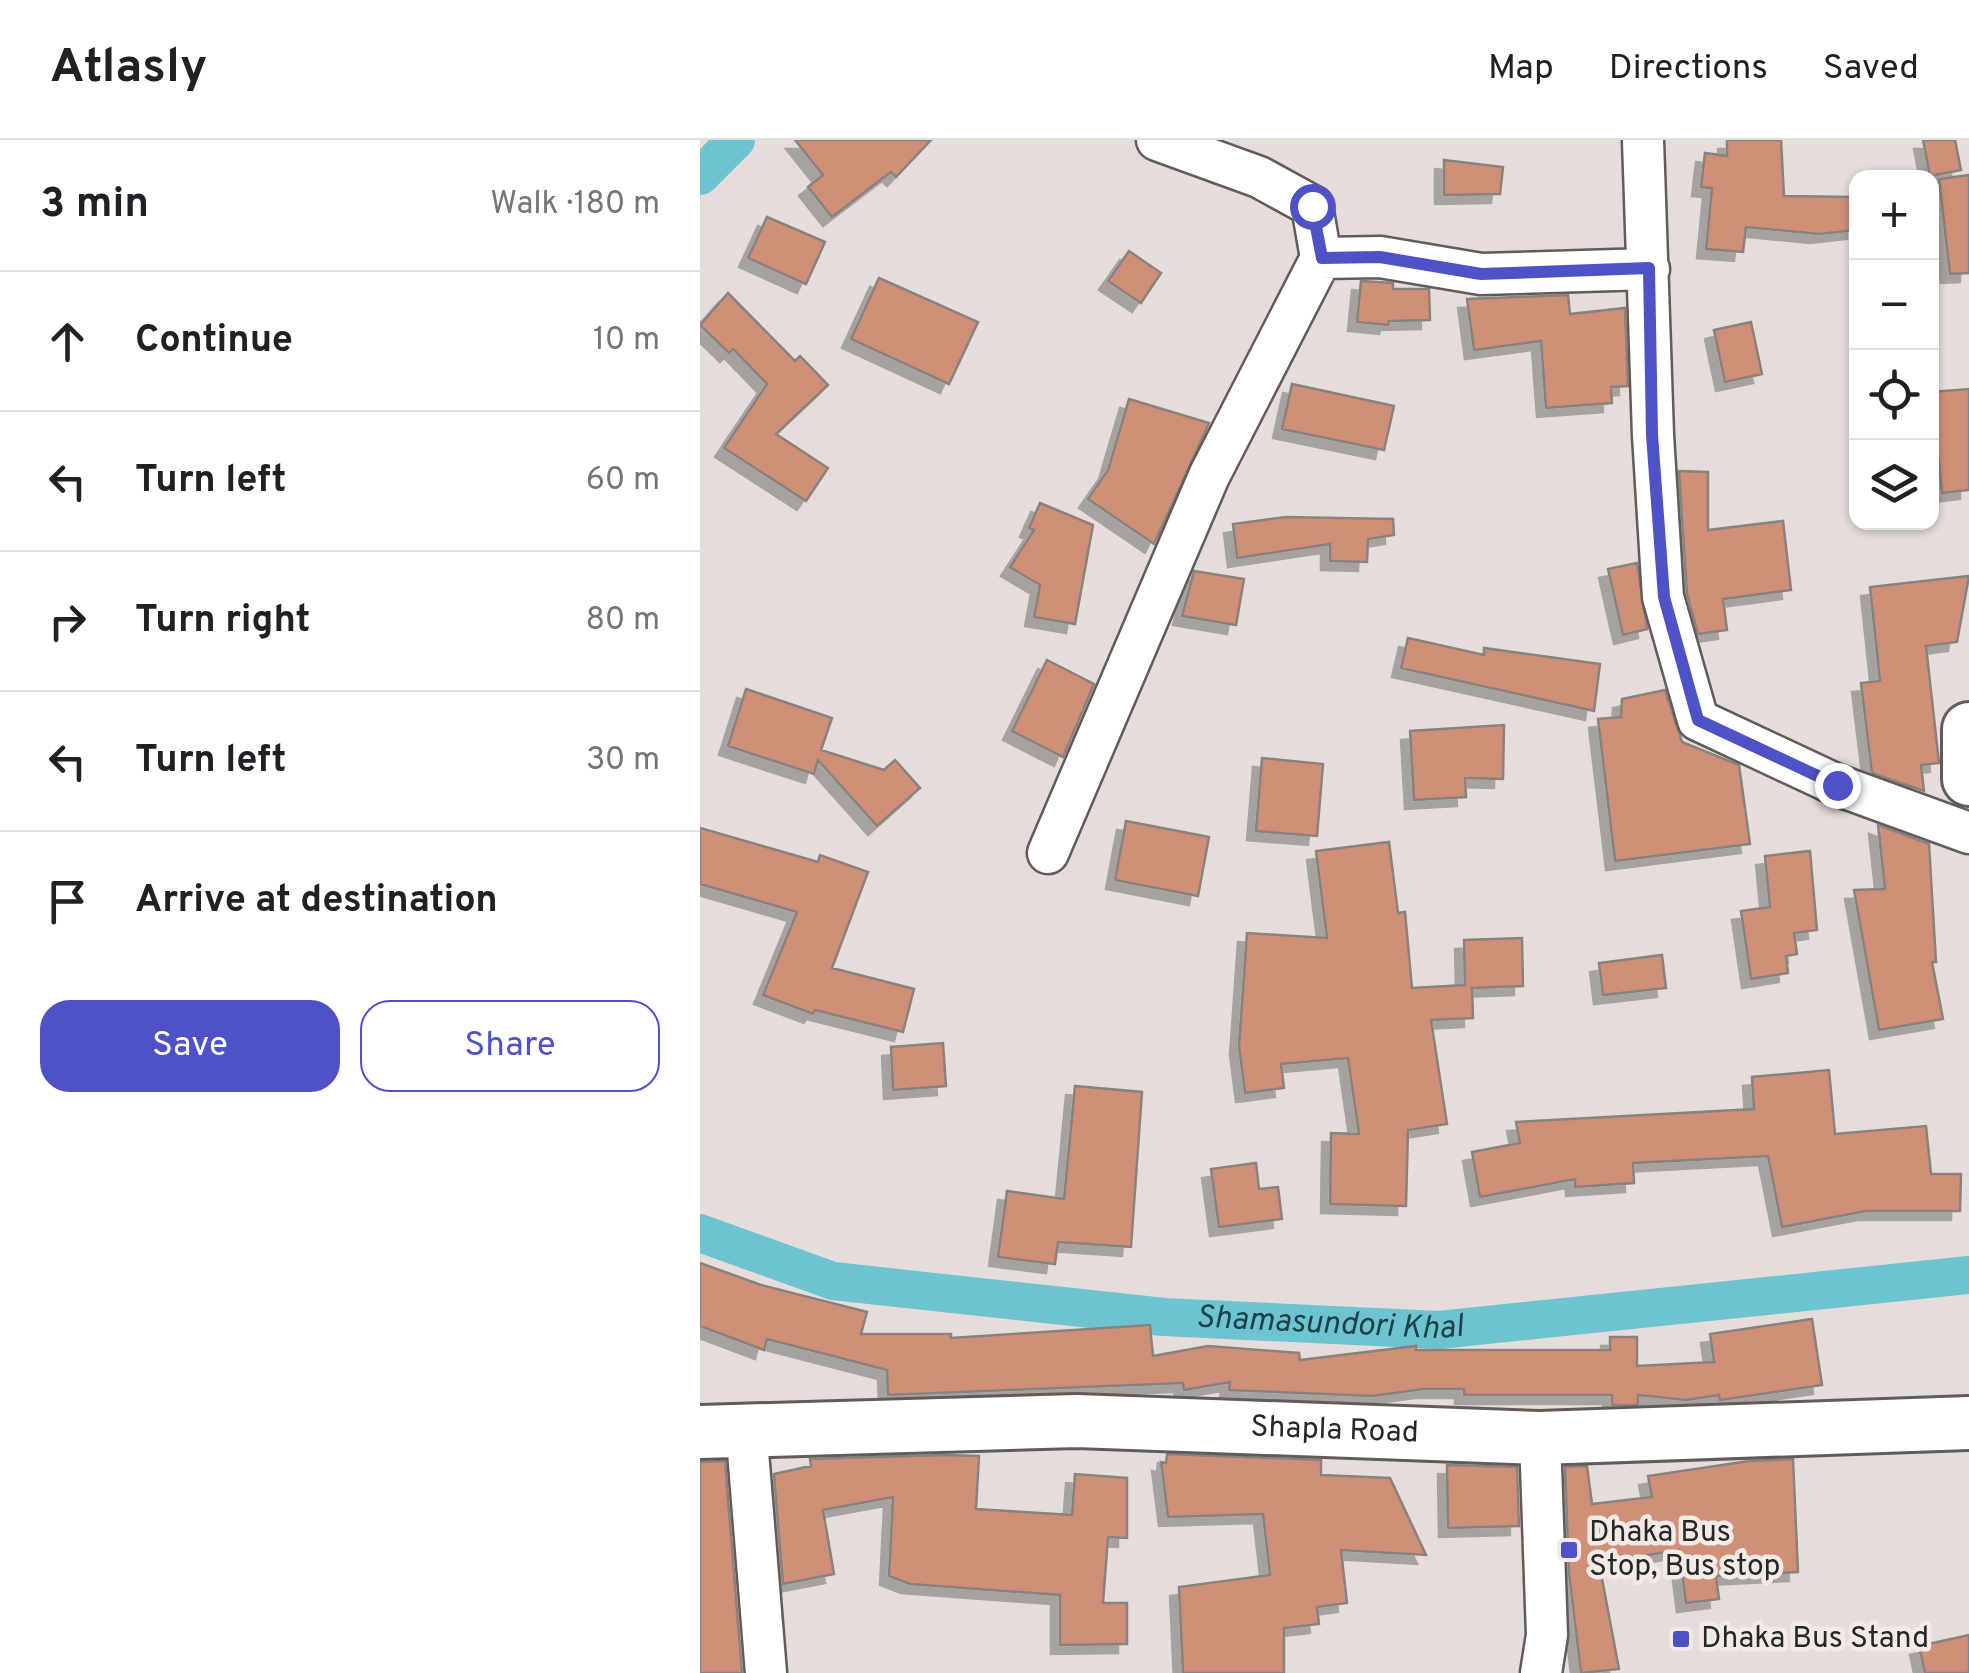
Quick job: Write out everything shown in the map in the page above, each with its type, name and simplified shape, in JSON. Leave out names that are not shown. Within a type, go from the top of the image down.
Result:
[{"type":"street","points":[[1048,852],[1208,476],[1322,258],[1312,206],[1259,178],[1156,140]]},
{"type":"street","points":[[1643,140],[1652,435],[1664,597],[1698,720],[1837,785],[1969,833]]},
{"type":"street","points":[[1322,258],[1380,257],[1481,274],[1649,268]]},
{"type":"street","points":[[1969,728],[1969,779]]},
{"type":"street","name":"Shapla Road","points":[[723,1430],[1077,1421],[1540,1438],[1969,1423]]},
{"type":"street","points":[[723,1430],[766,1673]]},
{"type":"street","points":[[1540,1438],[1546,1635],[1541,1673]]},
{"type":"building","points":[[795,140],[931,140],[896,177],[891,172],[832,217],[808,187],[823,175]]},
{"type":"building","points":[[1727,140],[1781,140],[1784,196],[1849,197],[1849,231],[1819,234],[1746,227],[1743,252],[1706,249],[1712,188],[1701,187],[1705,153],[1727,156]]},
{"type":"building","points":[[1923,140],[1955,140],[1961,170],[1939,174],[1939,170],[1929,170]]},
{"type":"building","points":[[1444,160],[1503,167],[1500,194],[1444,195]]},
{"type":"building","points":[[1969,175],[1969,273],[1950,274],[1939,179]]},
{"type":"building","points":[[767,217],[825,242],[806,284],[748,258]]},
{"type":"building","points":[[1129,251],[1161,273],[1141,303],[1108,281]]},
{"type":"building","points":[[879,278],[978,322],[949,384],[851,339]]},
{"type":"building","points":[[1361,281],[1393,283],[1393,289],[1429,289],[1430,320],[1389,321],[1388,325],[1357,322]]},
{"type":"building","points":[[728,293],[795,361],[800,356],[828,385],[776,434],[828,468],[806,501],[724,448],[767,384],[733,349],[729,353],[700,325]]},
{"type":"building","points":[[1568,295],[1570,314],[1625,308],[1628,386],[1611,387],[1612,403],[1546,408],[1541,341],[1474,350],[1467,299]]},
{"type":"building","points":[[1751,322],[1762,374],[1725,382],[1714,330]]},
{"type":"building","points":[[1292,384],[1394,406],[1384,450],[1282,429]]},
{"type":"building","points":[[1969,389],[1969,490],[1942,493],[1939,391]]},
{"type":"building","points":[[1129,399],[1209,423],[1154,544],[1088,499],[1108,470]]},
{"type":"building","points":[[1679,471],[1708,472],[1708,530],[1783,521],[1791,590],[1723,599],[1727,630],[1698,634],[1687,593]]},
{"type":"building","points":[[1040,503],[1093,525],[1075,624],[1034,617],[1040,585],[1010,567],[1034,530],[1029,528]]},
{"type":"building","points":[[1286,517],[1393,519],[1394,535],[1368,539],[1367,562],[1330,561],[1330,544],[1237,558],[1233,524]]},
{"type":"building","points":[[1637,563],[1647,629],[1623,635],[1608,569]]},
{"type":"building","points":[[1194,571],[1244,579],[1236,625],[1182,616]]},
{"type":"building","points":[[1969,576],[1957,642],[1926,646],[1939,763],[1921,765],[1924,791],[1872,773],[1861,683],[1880,681],[1870,587]]},
{"type":"building","points":[[1408,638],[1484,655],[1484,648],[1600,664],[1594,711],[1401,668]]},
{"type":"building","points":[[1047,660],[1094,684],[1063,757],[1012,731]]},
{"type":"building","points":[[746,689],[832,718],[821,750],[884,770],[895,760],[920,788],[877,826],[818,760],[814,774],[728,746]]},
{"type":"building","points":[[1665,690],[1682,742],[1739,765],[1750,844],[1615,861],[1598,719],[1621,717],[1622,699]]},
{"type":"building","points":[[1504,725],[1503,779],[1465,778],[1466,797],[1414,800],[1410,731]]},
{"type":"building","points":[[1262,758],[1323,764],[1317,836],[1256,831]]},
{"type":"building","points":[[1126,821],[1209,837],[1198,896],[1115,880]]},
{"type":"building","points":[[1878,825],[1929,844],[1936,962],[1932,962],[1943,1019],[1879,1030],[1854,890],[1885,889]]},
{"type":"building","points":[[700,828],[818,862],[820,855],[868,872],[832,968],[914,989],[903,1032],[815,1010],[813,1014],[763,995],[797,912],[700,884]]},
{"type":"building","points":[[1389,842],[1398,913],[1405,912],[1412,988],[1465,985],[1464,940],[1522,938],[1523,986],[1472,988],[1473,1018],[1431,1020],[1447,1124],[1408,1130],[1406,1206],[1330,1204],[1331,1133],[1359,1134],[1348,1058],[1281,1064],[1284,1088],[1245,1093],[1239,1046],[1247,933],[1327,938],[1316,851]]},
{"type":"building","points":[[1810,851],[1817,930],[1794,933],[1797,954],[1786,956],[1788,973],[1751,979],[1741,911],[1770,907],[1765,856]]},
{"type":"building","points":[[1662,955],[1666,988],[1603,995],[1599,963]]},
{"type":"building","points":[[943,1043],[946,1086],[893,1090],[891,1047]]},
{"type":"building","points":[[1829,1070],[1835,1134],[1926,1126],[1931,1174],[1961,1174],[1960,1211],[1866,1211],[1782,1227],[1768,1156],[1633,1163],[1634,1183],[1575,1187],[1575,1179],[1480,1197],[1472,1152],[1520,1143],[1516,1122],[1754,1109],[1752,1077]]},
{"type":"building","points":[[1075,1086],[1142,1092],[1131,1247],[1058,1242],[1055,1264],[998,1257],[1007,1191],[1064,1199]]},
{"type":"building","points":[[1256,1163],[1259,1189],[1278,1187],[1282,1219],[1219,1227],[1211,1169]]},
{"type":"building","points":[[700,1263],[761,1285],[867,1312],[861,1334],[951,1334],[951,1338],[1150,1325],[1153,1356],[1208,1346],[1299,1353],[1300,1360],[1416,1346],[1416,1350],[1610,1350],[1610,1337],[1637,1337],[1637,1366],[1714,1362],[1710,1334],[1812,1319],[1822,1385],[1720,1400],[1719,1395],[1686,1400],[1638,1395],[1638,1405],[1612,1405],[1612,1395],[1464,1395],[1464,1389],[1424,1389],[1372,1396],[1229,1390],[1230,1382],[1184,1390],[1183,1383],[888,1395],[887,1370],[767,1339],[764,1350],[700,1326]]},
{"type":"building","points":[[1167,1454],[1321,1460],[1321,1475],[1390,1478],[1426,1555],[1341,1550],[1347,1603],[1317,1607],[1319,1624],[1284,1628],[1284,1673],[1183,1673],[1179,1587],[1270,1575],[1263,1514],[1168,1517],[1161,1462],[1166,1463]]},
{"type":"building","points":[[979,1456],[976,1509],[1072,1515],[1075,1474],[1127,1478],[1127,1538],[1108,1537],[1103,1603],[1127,1603],[1127,1644],[1060,1645],[1060,1595],[910,1584],[889,1576],[893,1497],[823,1510],[834,1574],[783,1584],[774,1474],[811,1466],[810,1459]]},
{"type":"building","points":[[1793,1459],[1798,1572],[1716,1576],[1719,1599],[1686,1603],[1679,1550],[1599,1563],[1619,1669],[1581,1673],[1569,1573],[1565,1467],[1587,1466],[1592,1504],[1652,1497],[1648,1476],[1749,1461]]},
{"type":"building","points":[[725,1461],[742,1673],[700,1673],[700,1462]]},
{"type":"building","points":[[1447,1465],[1517,1467],[1519,1526],[1448,1528]]},
{"type":"building","points":[[1969,1635],[1969,1673],[1925,1673],[1919,1646]]},
{"type":"waterway","name":"Shamasundori Khal","points":[[700,176],[736,140]]},
{"type":"waterway","name":"Shamasundori Khal","points":[[700,1233],[833,1281],[1164,1317],[1439,1330],[1969,1275]]},
{"type":"place","name":"Dhaka Bus Stop, Bus stop","points":[[1569,1550]]},
{"type":"place","name":"Dhaka Bus Stand","points":[[1681,1639]]},
{"type":"route","points":[[1312,206],[1322,258],[1380,257],[1481,274],[1649,268],[1652,435],[1664,597],[1698,720],[1837,785]]}]
